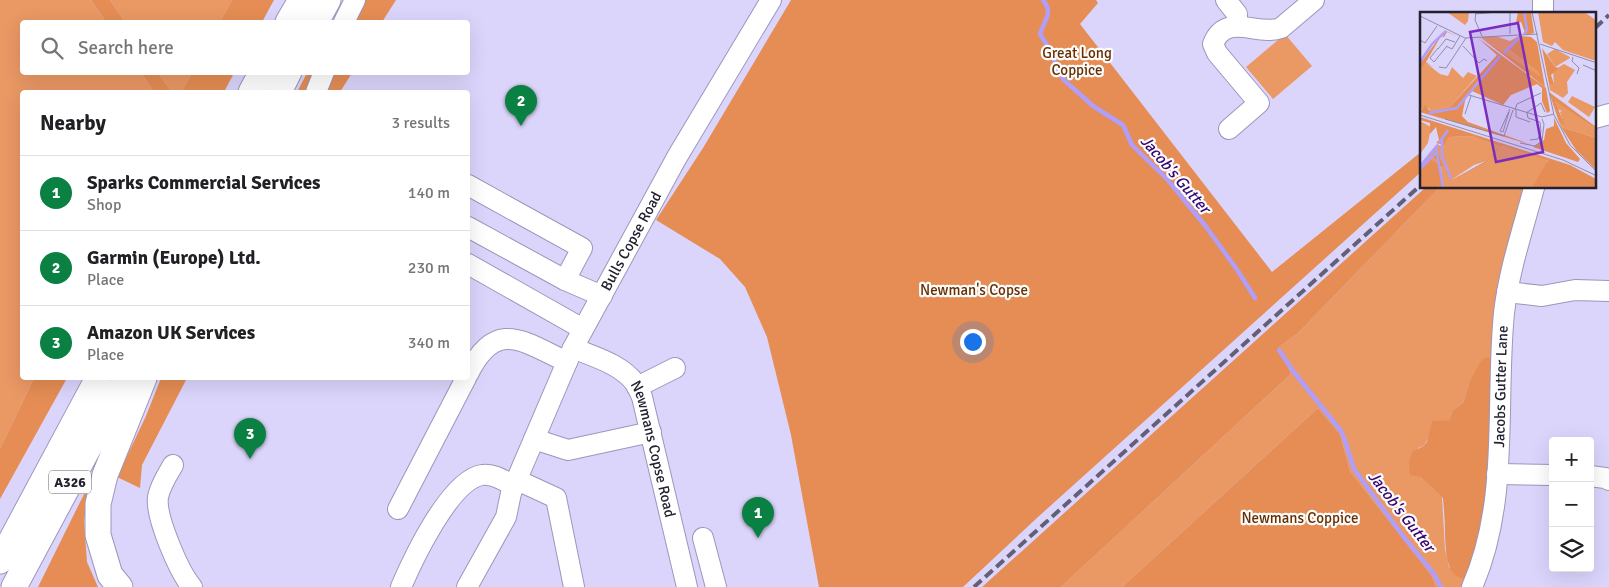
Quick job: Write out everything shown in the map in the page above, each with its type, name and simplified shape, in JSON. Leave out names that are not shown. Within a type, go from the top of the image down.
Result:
[{"type":"main road","points":[[289,20],[300,0]]},
{"type":"main road","points":[[317,20],[328,0]]},
{"type":"main road","points":[[252,90],[260,75]]},
{"type":"main road","points":[[280,90],[288,75]]},
{"type":"main road","name":"A326","points":[[0,561],[97,380]]},
{"type":"main road","name":"A326","points":[[14,587],[125,380]]},
{"type":"main road","points":[[120,587],[110,575],[98,535],[98,504],[105,475],[143,380]]},
{"type":"street","points":[[345,20],[355,0]]},
{"type":"street","name":"Bulls Copse Road","points":[[467,587],[506,517],[514,486],[570,355],[677,157],[771,0]]},
{"type":"street","points":[[1226,0],[1237,14],[1237,26]]},
{"type":"street","points":[[1229,129],[1259,103],[1214,48],[1219,34],[1230,27],[1237,26],[1263,31],[1282,28],[1314,0]]},
{"type":"street","points":[[317,90],[323,75]]},
{"type":"street","points":[[1596,118],[1609,114]]},
{"type":"street","points":[[470,186],[582,248],[565,280]]},
{"type":"street","name":"Jacobs Gutter Lane","points":[[1472,587],[1484,552],[1490,526],[1497,474],[1503,332],[1507,292],[1534,189]]},
{"type":"street","points":[[470,228],[565,280],[602,296]]},
{"type":"street","points":[[470,265],[584,329]]},
{"type":"street","points":[[1507,292],[1542,296],[1575,290],[1609,291]]},
{"type":"street","name":"Newmans Copse Road","points":[[470,370],[476,357],[491,344],[501,339],[520,340],[612,365],[625,374],[637,387],[642,397],[686,587]]},
{"type":"street","points":[[637,387],[675,368]]},
{"type":"street","points":[[398,509],[465,380]]},
{"type":"street","points":[[534,439],[568,450],[651,432]]},
{"type":"street","points":[[173,465],[159,491],[157,508],[176,563],[192,587]]},
{"type":"street","points":[[1497,474],[1549,475]]},
{"type":"street","points":[[400,587],[440,512],[451,497],[475,477],[483,475],[497,477],[514,486],[556,498],[574,587]]},
{"type":"street","points":[[1594,477],[1609,480]]},
{"type":"street","name":"Bulls Copse Road","points":[[451,587],[474,551],[495,512],[514,486]]},
{"type":"street","points":[[703,538],[716,587]]},
{"type":"shaded area","points":[[0,0],[91,0],[105,20],[20,20],[20,75],[142,75],[153,90],[20,90],[20,380],[33,380],[0,449]]},
{"type":"shaded area","points":[[110,0],[232,0],[221,20],[124,20]]},
{"type":"shaded area","points":[[1285,34],[1312,66],[1273,99],[1246,67]]},
{"type":"shaded area","points":[[159,75],[191,75],[182,90],[171,90]]},
{"type":"shaded area","points":[[1438,189],[1525,189],[1494,318],[1492,360],[1469,383],[1463,403],[1453,410],[1449,420],[1432,422],[1427,441],[1422,447],[1418,448],[1420,477],[1442,497],[1445,549],[1449,567],[1467,579],[1462,587],[1436,587],[1432,576],[1350,471],[1340,434],[1318,408],[1122,587],[1061,587],[1291,374],[1279,347],[1297,334]]},
{"type":"green space","points":[[91,0],[110,0],[124,20],[105,20]]},
{"type":"green space","points":[[232,0],[274,0],[263,20],[221,20]]},
{"type":"green space","points":[[345,0],[396,0],[383,20],[334,20]]},
{"type":"green space","name":"Newman's Copse","points":[[791,0],[1096,0],[1098,3],[1080,24],[1272,272],[1420,153],[1420,173],[1038,517],[963,587],[819,587],[791,435],[767,337],[745,287],[720,259],[656,220],[703,148]]},
{"type":"green space","points":[[142,75],[159,75],[171,90],[153,90]]},
{"type":"green space","points":[[191,75],[233,75],[225,90],[182,90]]},
{"type":"green space","points":[[306,75],[351,75],[341,90],[298,90]]},
{"type":"green space","points":[[1424,189],[1438,189],[1297,334],[1279,347],[1291,374],[1061,587],[982,587]]},
{"type":"green space","points":[[1487,357],[1492,360],[1493,414],[1483,522],[1467,579],[1460,578],[1454,574],[1448,562],[1443,498],[1420,477],[1410,475],[1409,461],[1413,451],[1422,447],[1427,442],[1432,421],[1449,420],[1453,410],[1463,403],[1469,383],[1481,361]]},
{"type":"green space","points":[[33,380],[66,380],[0,499],[0,449]]},
{"type":"green space","points":[[160,380],[186,380],[142,465],[140,488],[117,477],[146,416]]},
{"type":"green space","name":"Newmans Coppice","points":[[1318,408],[1340,434],[1350,471],[1432,576],[1436,587],[1122,587]]},
{"type":"green space","points":[[90,482],[84,521],[87,562],[98,587],[38,587]]},
{"type":"waterway","name":"Jacob's Gutter","points":[[1043,0],[1048,13],[1040,34],[1064,80],[1093,106],[1123,125],[1132,145],[1167,179],[1207,228],[1255,298]]},
{"type":"waterway","name":"Jacob's Gutter","points":[[1279,350],[1293,371],[1341,431],[1354,469],[1403,536],[1434,574],[1441,587]]},
{"type":"railway","points":[[1596,27],[1609,15]]},
{"type":"railway","points":[[974,587],[1420,186]]},
{"type":"place","name":"Garmin (Europe) Ltd.","points":[[521,126]]},
{"type":"place","name":"Amazon UK Services","points":[[250,459]]},
{"type":"place","name":"Sparks Commercial Services","points":[[758,538]]},
{"type":"park label","name":"Great Long Coppice","points":[[1077,62]]}]
